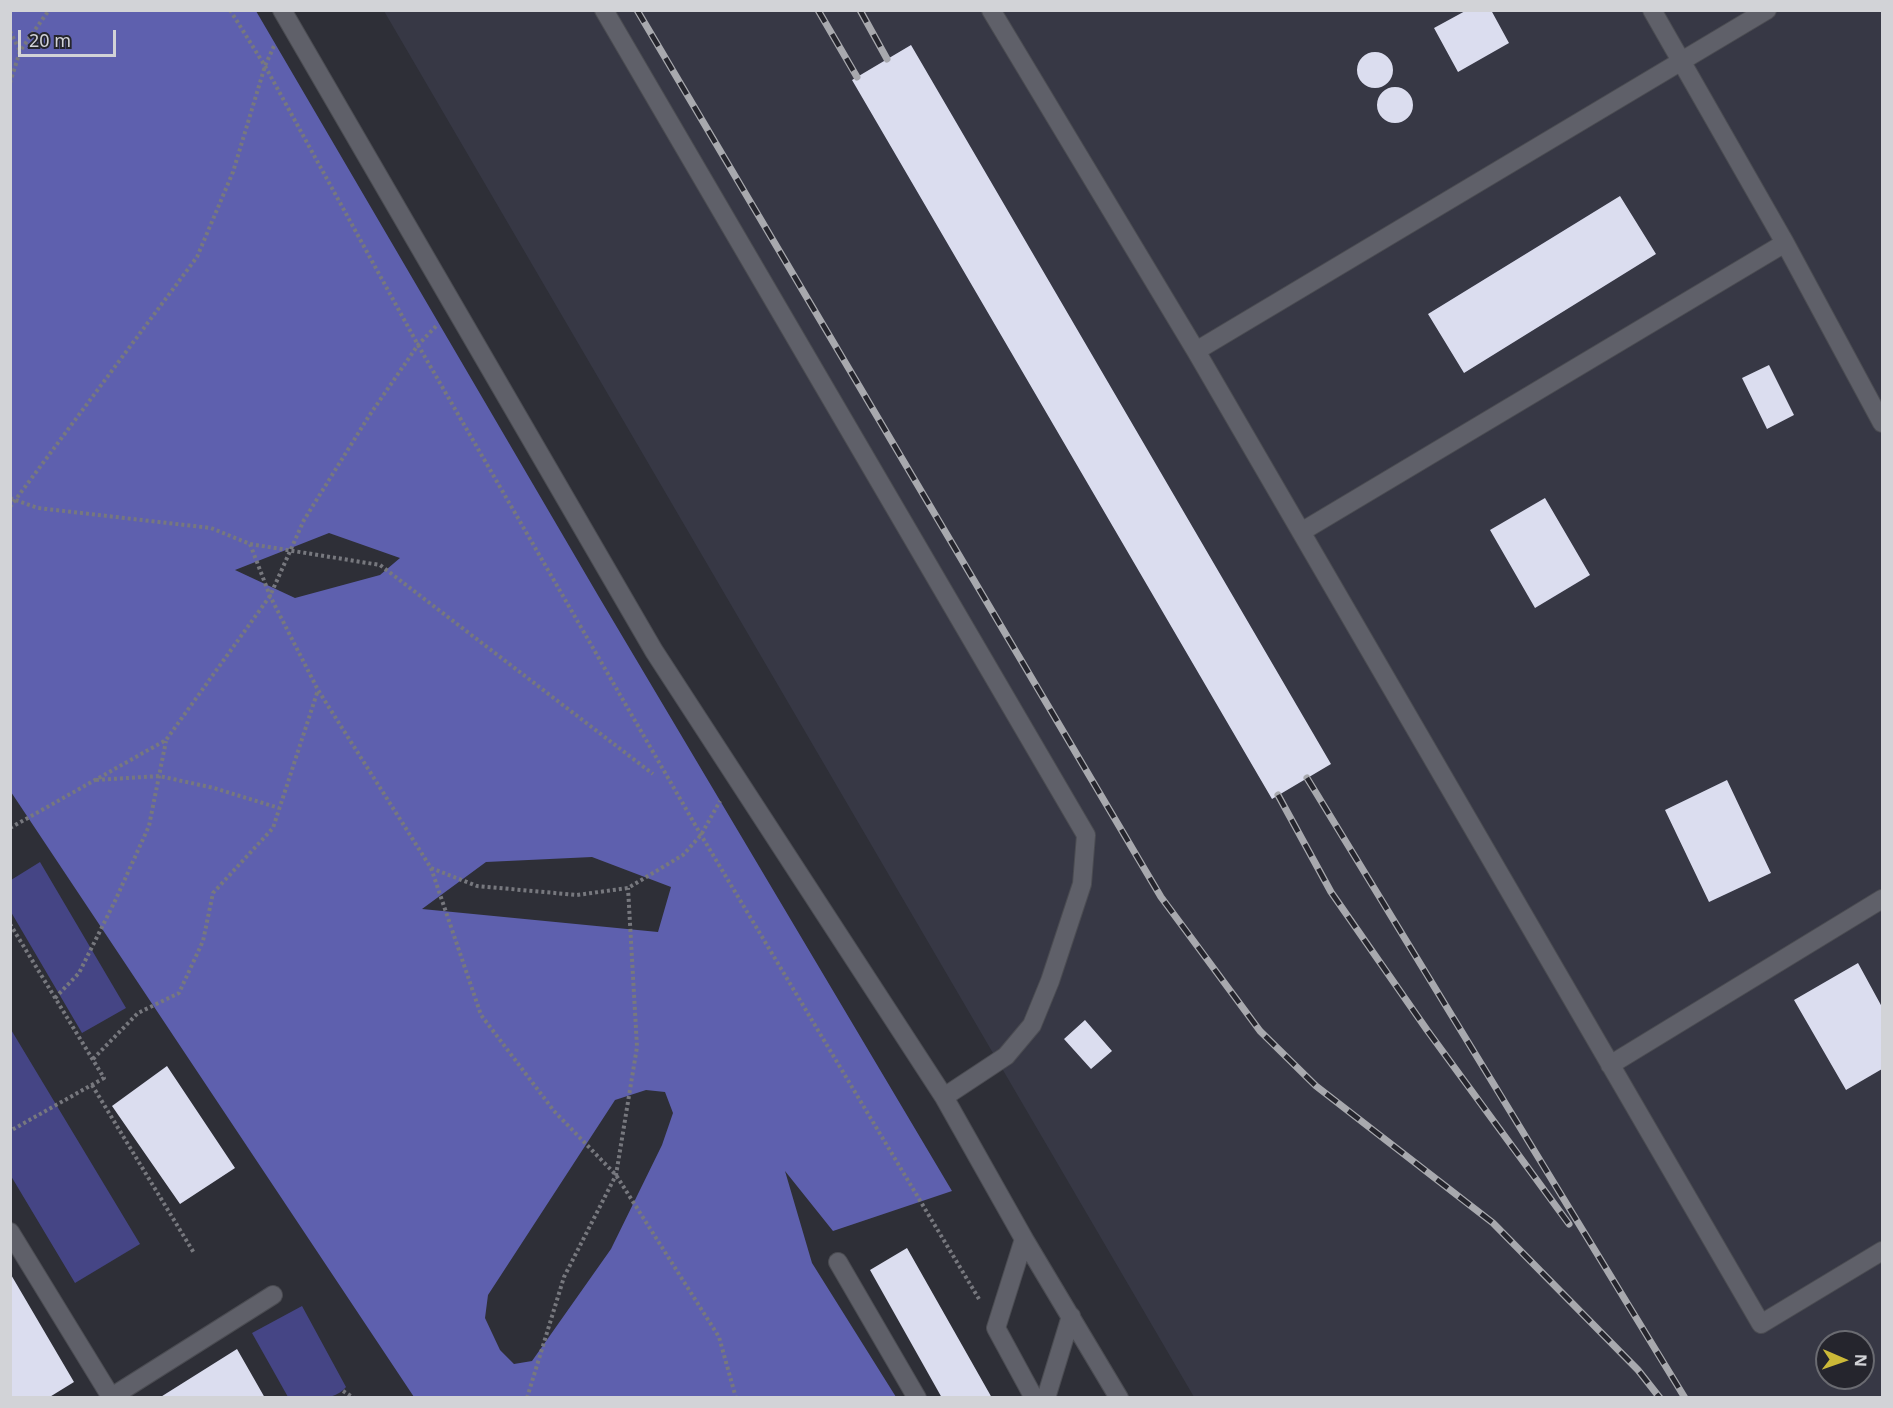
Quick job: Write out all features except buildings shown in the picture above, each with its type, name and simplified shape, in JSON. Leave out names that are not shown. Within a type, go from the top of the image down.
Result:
[{"type":"street","points":[[604,10],[1086,835],[1083,884],[1050,981],[1032,1025],[1006,1056],[944,1097]]},
{"type":"street","points":[[991,10],[1196,351],[1761,1324],[1882,1251]]},
{"type":"street","points":[[1652,10],[1785,243],[1882,423]]},
{"type":"street","points":[[1196,351],[1767,10]]},
{"type":"street","points":[[284,14],[654,651],[944,1097],[1024,1239],[1119,1398]]},
{"type":"street","points":[[1301,532],[1785,243]]},
{"type":"street","points":[[1610,1065],[1882,899]]},
{"type":"street","points":[[10,1232],[111,1397],[273,1295]]},
{"type":"street","points":[[1024,1239],[996,1328],[1034,1398]]},
{"type":"street","points":[[838,1262],[916,1398]]},
{"type":"street","points":[[1046,1398],[1071,1316]]},
{"type":"path","points":[[10,83],[20,51],[49,10]]},
{"type":"path","points":[[230,10],[265,66],[418,345],[701,835],[996,1328]]},
{"type":"path","points":[[10,507],[197,257],[233,172],[265,66],[284,14]]},
{"type":"path","points":[[10,31],[20,51]]},
{"type":"path","points":[[10,828],[166,740],[270,596],[304,520],[369,416],[418,345],[454,308]]},
{"type":"path","points":[[10,498],[38,508],[211,528],[250,544],[380,565],[652,774]]},
{"type":"path","points":[[250,544],[270,596],[318,690],[430,867],[481,1015],[554,1111],[616,1175],[719,1337],[736,1398]]},
{"type":"path","points":[[93,1059],[138,1013],[179,993],[203,940],[213,894],[273,828],[318,690]]},
{"type":"path","points":[[55,998],[79,973],[149,826],[166,740]]},
{"type":"path","points":[[95,780],[159,776],[214,788],[279,808]]},
{"type":"path","points":[[430,867],[477,886],[577,895],[628,888],[683,855],[701,835],[735,776]]},
{"type":"path","points":[[527,1398],[564,1276],[616,1175],[637,1047],[628,888]]},
{"type":"path","points":[[10,924],[104,1078],[10,1131]]},
{"type":"path","points":[[92,1086],[194,1253]]},
{"type":"path","points":[[343,1391],[354,1398]]},
{"type":"shaded area","points":[[10,11],[256,11],[599,597],[952,1191],[833,1231],[785,1171],[812,1263],[896,1397],[414,1397],[11,792]],"holes":[[[329,533],[400,558],[380,575],[295,598],[235,570]],[[592,857],[671,887],[658,932],[422,909],[486,862]],[[646,1090],[665,1092],[673,1113],[662,1145],[611,1249],[532,1361],[514,1364],[500,1350],[485,1318],[488,1295],[615,1100]]]},
{"type":"shaded area","points":[[384,11],[1882,11],[1882,1397],[1194,1397]]},
{"type":"shaded area","points":[[40,862],[126,1008],[82,1033],[11,912],[11,880]]},
{"type":"shaded area","points":[[10,1028],[140,1244],[75,1283],[11,1176]]},
{"type":"shaded area","points":[[302,1306],[346,1387],[334,1395],[319,1398],[288,1397],[252,1333]]},
{"type":"railway","points":[[637,10],[1161,897],[1260,1031],[1316,1086],[1493,1223],[1638,1370],[1660,1398]]},
{"type":"railway","points":[[818,10],[857,77]]},
{"type":"railway","points":[[860,10],[887,59]]},
{"type":"railway","points":[[1307,778],[1685,1398]]},
{"type":"railway","points":[[1278,795],[1331,892],[1427,1030],[1569,1224]]}]
